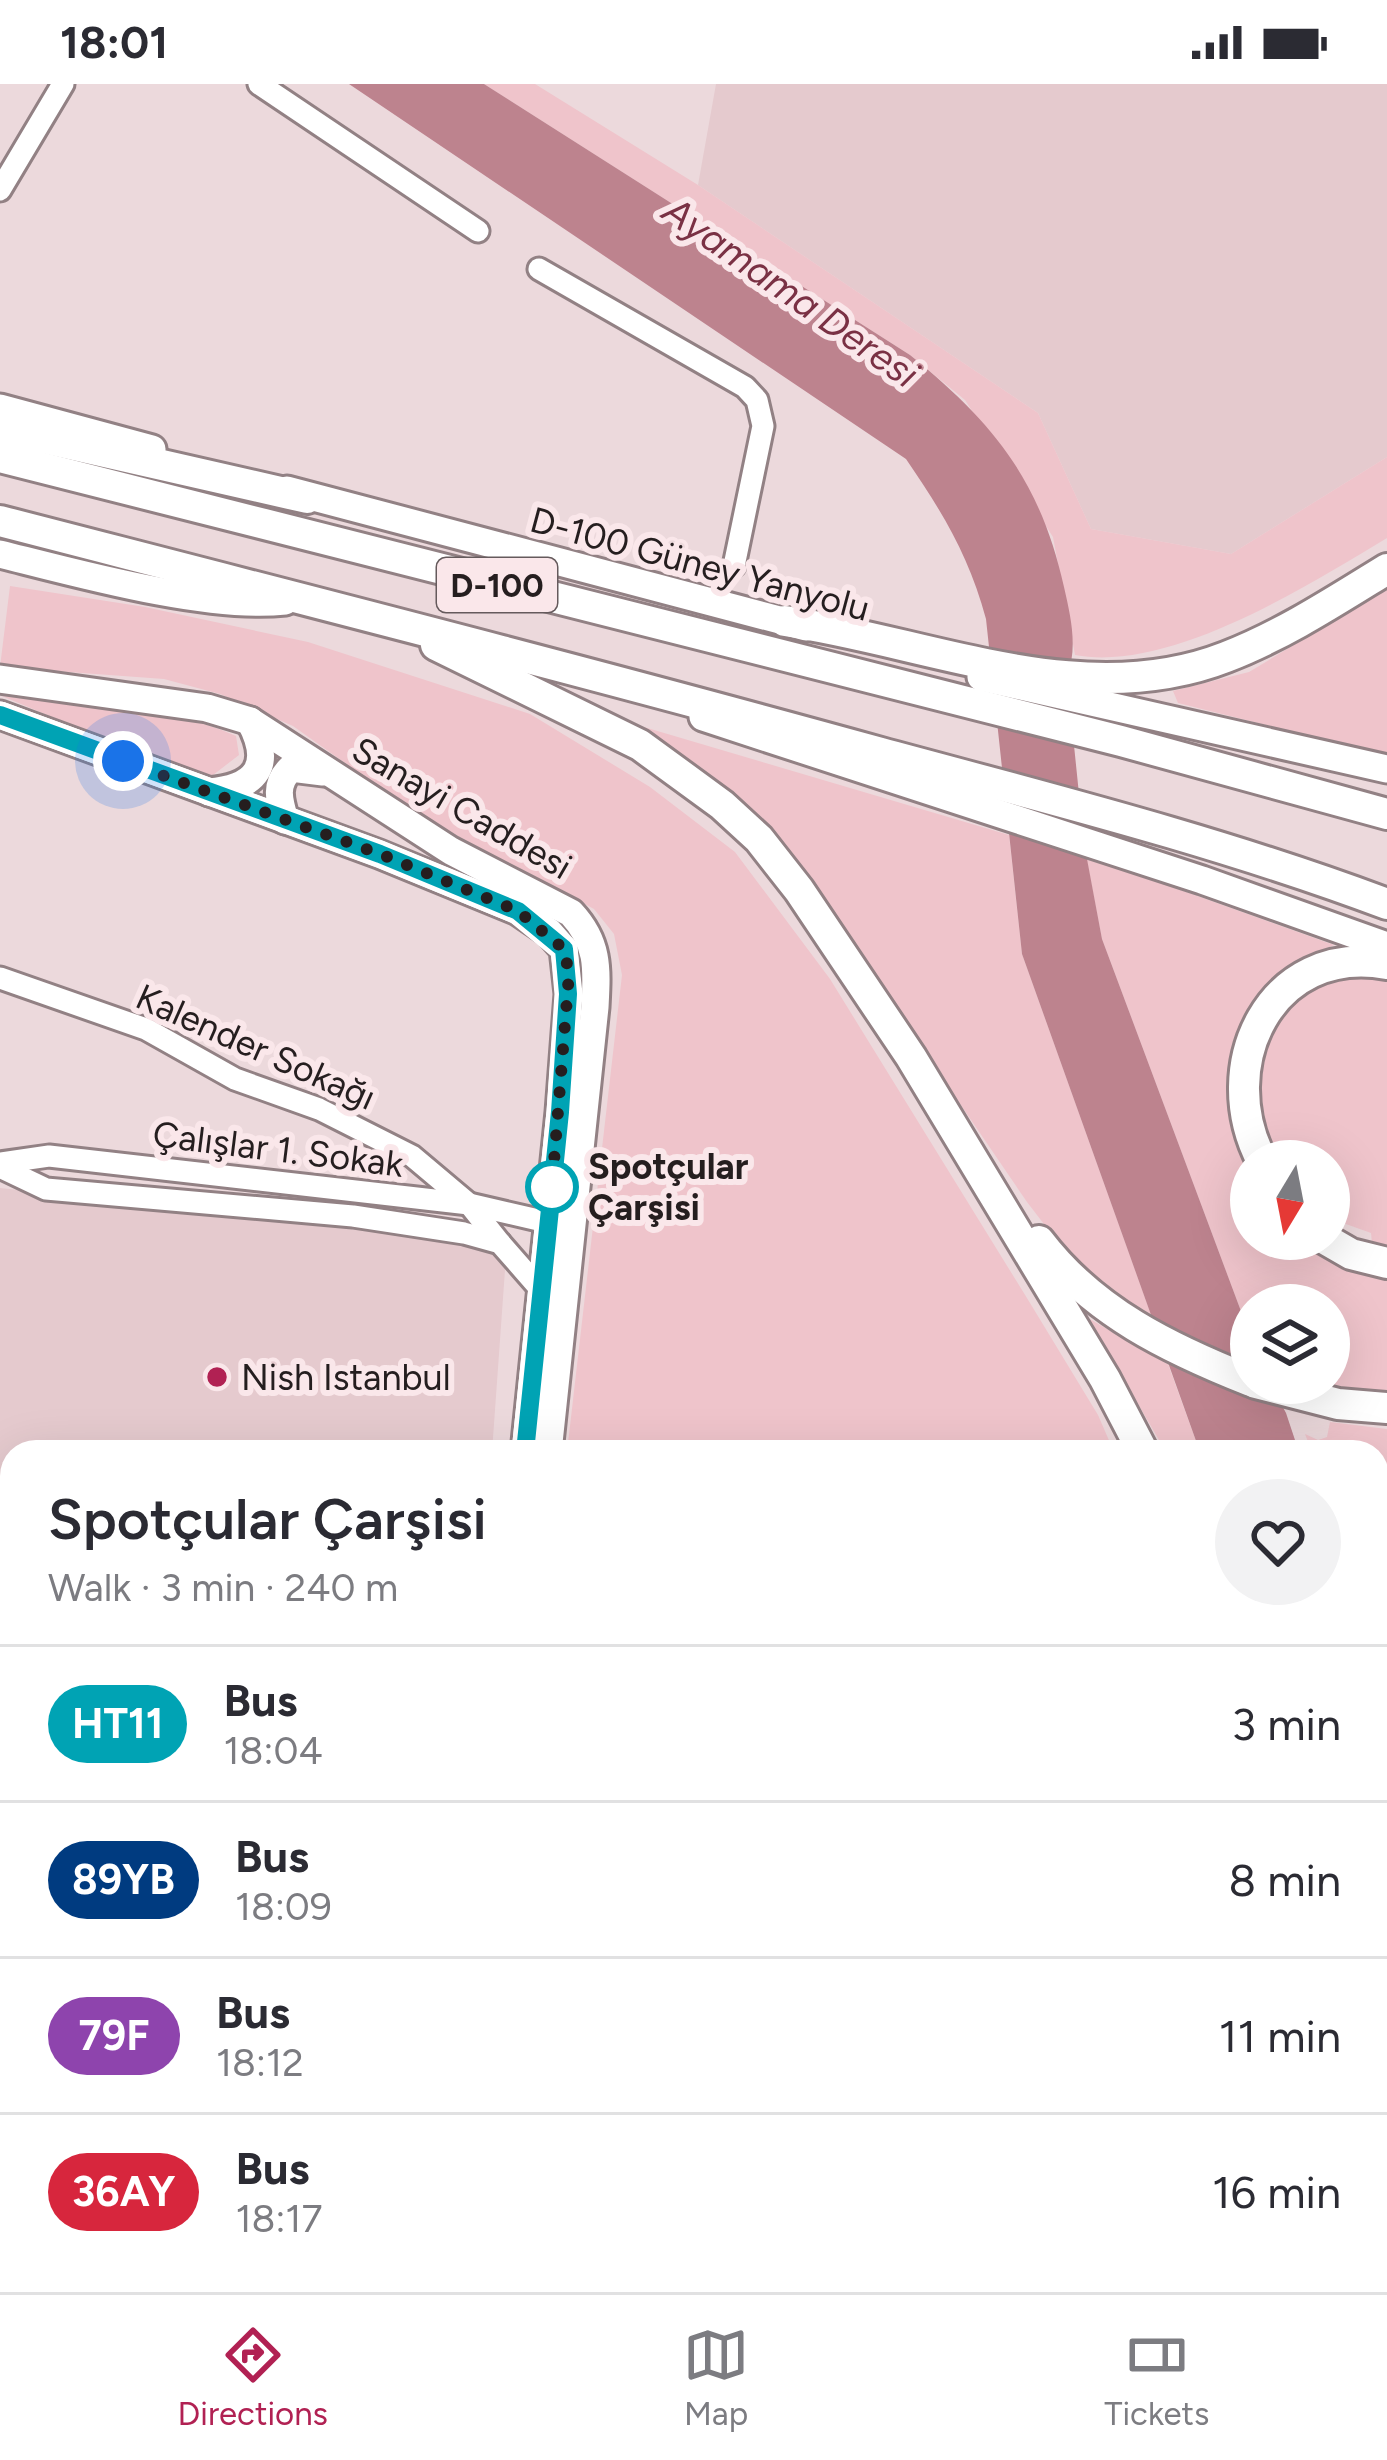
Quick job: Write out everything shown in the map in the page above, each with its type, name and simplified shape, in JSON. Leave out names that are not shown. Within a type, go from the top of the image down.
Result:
[{"type":"highway","points":[[0,428],[307,498]]},
{"type":"highway","name":"D-100","points":[[0,457],[1105,736],[1387,814]]},
{"type":"highway","name":"D-100","points":[[0,521],[308,598],[1203,842],[1387,904]]},
{"type":"highway","points":[[785,620],[1067,677],[1125,679],[1222,658],[1274,636],[1387,569]]},
{"type":"highway","points":[[395,622],[499,678],[599,722],[640,745],[722,805],[759,839],[800,890],[989,1182],[1075,1284],[1105,1308],[1174,1348],[1230,1372]]},
{"type":"highway","points":[[1253,1140],[1242,1081],[1250,1042],[1266,1010],[1292,984],[1328,967],[1347,961],[1387,964]]},
{"type":"highway","points":[[989,1182],[1006,1220],[1105,1379],[1137,1440]]},
{"type":"highway","points":[[1350,1253],[1387,1263]]},
{"type":"highway","points":[[1338,1404],[1387,1408]]},
{"type":"main road","name":"D-100 Güney Yanyolu","points":[[0,408],[249,474],[307,498],[785,620],[957,671],[1387,769]]},
{"type":"main road","points":[[0,554],[224,599],[308,598]]},
{"type":"main road","name":"Sanayi Caddesi","points":[[0,679],[191,706],[250,721],[451,851],[571,914],[586,929],[596,950],[595,1007],[549,1440]]},
{"type":"main road","points":[[611,679],[714,722],[1202,880],[1387,946]]},
{"type":"main road","name":"Sanayi Caddesi","points":[[0,715],[518,911],[564,949],[568,994],[526,1440]]},
{"type":"main road","points":[[205,792],[242,785],[256,775],[262,760],[260,740],[250,721]]},
{"type":"main road","points":[[285,820],[278,797],[283,776],[291,769],[306,767],[328,772]]},
{"type":"street","points":[[0,190],[63,84]]},
{"type":"street","points":[[259,84],[478,231]]},
{"type":"street","points":[[539,269],[737,382],[757,400],[763,426],[734,566]]},
{"type":"street","name":"Kalender Sokağı","points":[[0,978],[146,1029],[236,1079],[319,1109],[412,1156],[469,1204],[542,1291]]},
{"type":"street","name":"Çalışlar 1. Sokak","points":[[0,1165],[50,1156],[469,1204],[548,1222]]},
{"type":"street","points":[[0,1165],[46,1189],[353,1216],[500,1243]]},
{"type":"shaded area","points":[[484,84],[535,84],[698,185],[1038,413],[1091,529],[1231,554],[1387,457],[1387,538],[1278,601],[1194,639],[1112,657],[1075,655],[1053,537],[965,400],[910,355]]},
{"type":"shaded area","points":[[716,84],[1387,84],[1387,457],[1231,554],[1091,529],[1038,413],[698,185]]},
{"type":"shaded area","points":[[10,586],[145,607],[308,642],[530,714],[650,787],[735,852],[830,979],[1098,1415],[1109,1440],[568,1440],[622,975],[614,934],[594,909],[418,815],[293,726],[220,694],[164,679],[0,667]]},
{"type":"shaded area","points":[[1387,589],[1387,755],[1178,703],[1173,691],[1249,672]]},
{"type":"shaded area","points":[[2,696],[180,717],[236,736],[239,755],[213,775],[185,773]]},
{"type":"shaded area","points":[[627,722],[1009,835],[1022,954],[1154,1323],[1077,1267],[1027,1202],[773,830],[704,771]]},
{"type":"shaded area","points":[[1086,856],[1334,945],[1283,975],[1263,993],[1236,1036],[1227,1091],[1237,1140],[1230,1140],[1230,1260],[1335,1260],[1344,1267],[1387,1277],[1387,1390],[1350,1390],[1350,1284],[1231,1284],[1102,939]]},
{"type":"shaded area","points":[[1387,973],[1387,1245],[1372,1243],[1371,1233],[1350,1226],[1350,1140],[1271,1140],[1263,1127],[1259,1068],[1269,1029],[1314,979]]},
{"type":"shaded area","name":"Nish Istanbul","points":[[0,1188],[507,1242],[493,1440],[0,1440]]},
{"type":"shaded area","points":[[1088,1318],[1168,1364],[1196,1440],[1159,1440]]},
{"type":"shaded area","points":[[1330,1422],[1387,1429],[1387,1440],[1318,1440],[1327,1437]]},
{"type":"water","name":"Ayamama Deresi","points":[[349,84],[484,84],[910,355],[966,405],[1009,456],[1042,515],[1069,610],[1073,644],[1067,677],[1084,843],[1102,939],[1231,1284],[1230,1404],[1281,1404],[1295,1440],[1196,1440],[1022,954],[986,619],[972,575],[906,459]]},
{"type":"bus line","name":"HT11","points":[[0,715],[380,854],[518,911],[564,949],[569,974],[560,1112],[526,1440]]},
{"type":"place","name":"Spotçular Çarşisi","points":[[552,1187]]},
{"type":"place","name":"Nish Istanbul","points":[[217,1377]]},
{"type":"route","points":[[123,761],[380,854],[518,911],[549,932],[564,949],[569,974],[552,1187]]}]
